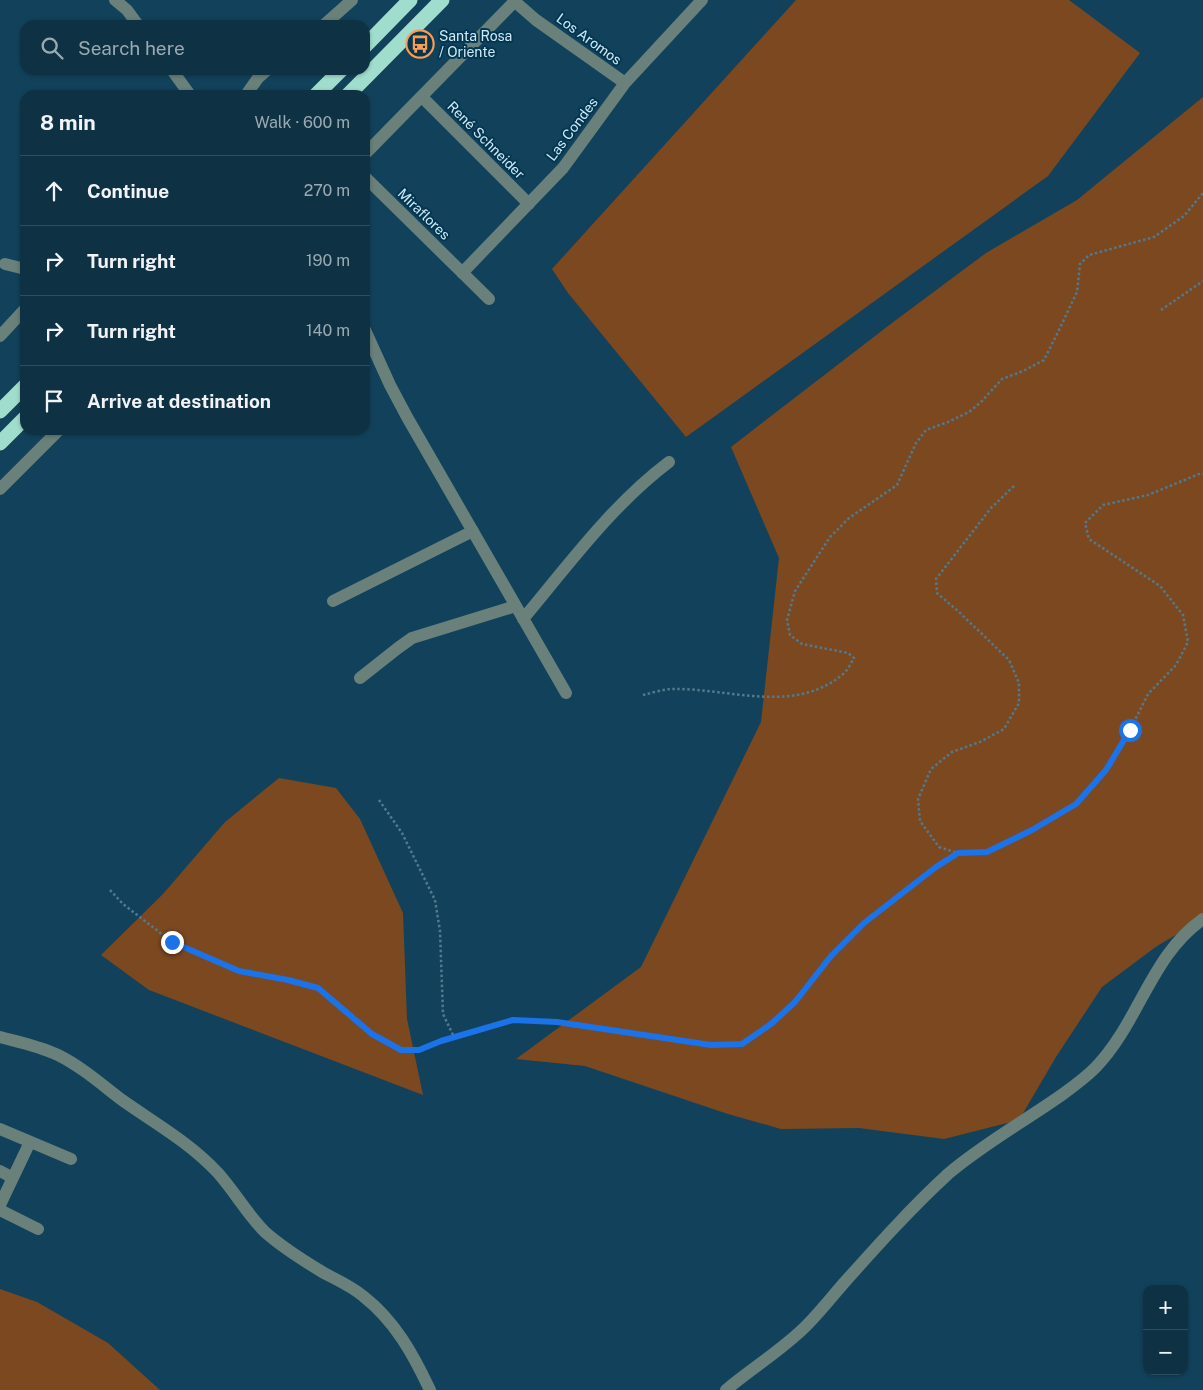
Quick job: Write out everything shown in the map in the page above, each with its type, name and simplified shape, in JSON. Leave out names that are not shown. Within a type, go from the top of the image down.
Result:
[{"type":"highway","points":[[370,41],[410,0]]},
{"type":"highway","points":[[370,73],[442,0]]},
{"type":"highway","points":[[321,90],[336,75]]},
{"type":"highway","points":[[353,90],[368,75]]},
{"type":"highway","points":[[0,411],[20,391]]},
{"type":"highway","points":[[0,443],[20,423]]},
{"type":"street","points":[[115,0],[127,10],[134,20]]},
{"type":"street","points":[[330,20],[352,0]]},
{"type":"street","points":[[370,149],[514,0]]},
{"type":"street","name":"Los Aromos","points":[[514,0],[536,20],[625,83]]},
{"type":"street","name":"Las Condes","points":[[462,273],[563,168],[625,83],[702,0]]},
{"type":"street","points":[[176,75],[186,90]]},
{"type":"street","points":[[250,90],[263,75]]},
{"type":"street","name":"René Schneider","points":[[422,97],[529,204]]},
{"type":"street","name":"Miraflores","points":[[370,183],[489,298]]},
{"type":"street","points":[[2,265],[20,268]]},
{"type":"street","points":[[0,336],[20,314]]},
{"type":"street","points":[[370,341],[407,417],[566,693]]},
{"type":"street","points":[[0,489],[54,435]]},
{"type":"street","points":[[524,619],[620,504],[640,485],[670,462]]},
{"type":"street","points":[[333,601],[473,531]]},
{"type":"street","points":[[360,678],[412,638],[516,606]]},
{"type":"street","points":[[726,1390],[779,1350],[807,1325],[927,1193],[950,1173],[992,1141],[1039,1111],[1086,1077],[1109,1052],[1170,951],[1185,933],[1203,918]]},
{"type":"street","points":[[0,1037],[42,1047],[71,1062],[190,1146],[231,1187],[252,1218],[266,1232],[292,1252],[362,1295],[378,1309],[407,1345],[430,1390]]},
{"type":"street","points":[[0,1129],[71,1159]]},
{"type":"street","points":[[0,1205],[30,1142]]},
{"type":"street","points":[[0,1171],[13,1178]]},
{"type":"street","points":[[0,1210],[38,1229]]},
{"type":"path","points":[[643,695],[671,689],[754,696],[796,696],[818,689],[844,673],[854,658],[848,653],[802,644],[790,635],[787,620],[795,591],[830,537],[850,518],[897,485],[916,443],[926,430],[968,412],[981,402],[1002,380],[1044,360],[1077,292],[1080,264],[1089,255],[1154,237],[1184,216],[1203,193]]},
{"type":"path","points":[[1160,310],[1203,282]]},
{"type":"path","points":[[1014,486],[991,508],[936,579],[937,593],[1009,660],[1019,683],[1019,703],[1004,729],[980,742],[952,752],[931,769],[918,799],[920,821],[939,847],[958,853],[987,852],[1032,830],[1076,804],[1106,770],[1130,730],[1148,694],[1176,665],[1188,642],[1183,615],[1160,586],[1089,539],[1085,523],[1103,505],[1148,495],[1203,474]]},
{"type":"path","points":[[379,800],[402,832],[435,900],[440,931],[443,1014],[454,1037]]},
{"type":"path","points":[[110,890],[123,904],[172,942],[239,971],[288,980],[318,988],[372,1034],[401,1050],[419,1050],[454,1037],[513,1020],[557,1022],[711,1045],[742,1044],[771,1024],[795,1002],[831,956],[864,923],[904,891],[958,853]]},
{"type":"shaded area","points":[[796,0],[1069,0],[1140,53],[1048,176],[686,437],[568,293],[552,269]]},
{"type":"shaded area","points":[[1203,97],[1203,919],[1157,946],[1102,987],[1056,1057],[1019,1120],[944,1139],[859,1128],[781,1129],[728,1114],[585,1066],[516,1059],[641,967],[761,722],[779,558],[731,447],[986,253],[1077,200]]},
{"type":"shaded area","points":[[279,778],[336,788],[360,819],[403,913],[407,1019],[423,1095],[149,990],[101,955],[163,894],[225,822]]},
{"type":"shaded area","points":[[0,1289],[37,1302],[108,1343],[160,1390],[0,1390]]},
{"type":"place","name":"Santa Rosa / Oriente","points":[[420,44]]},
{"type":"route","points":[[172,942],[239,971],[288,980],[318,988],[372,1034],[401,1050],[419,1050],[441,1041],[513,1020],[557,1022],[711,1045],[742,1044],[771,1024],[795,1002],[831,956],[864,923],[936,867],[958,853],[987,852],[1032,830],[1076,804],[1106,770],[1130,730]]}]
